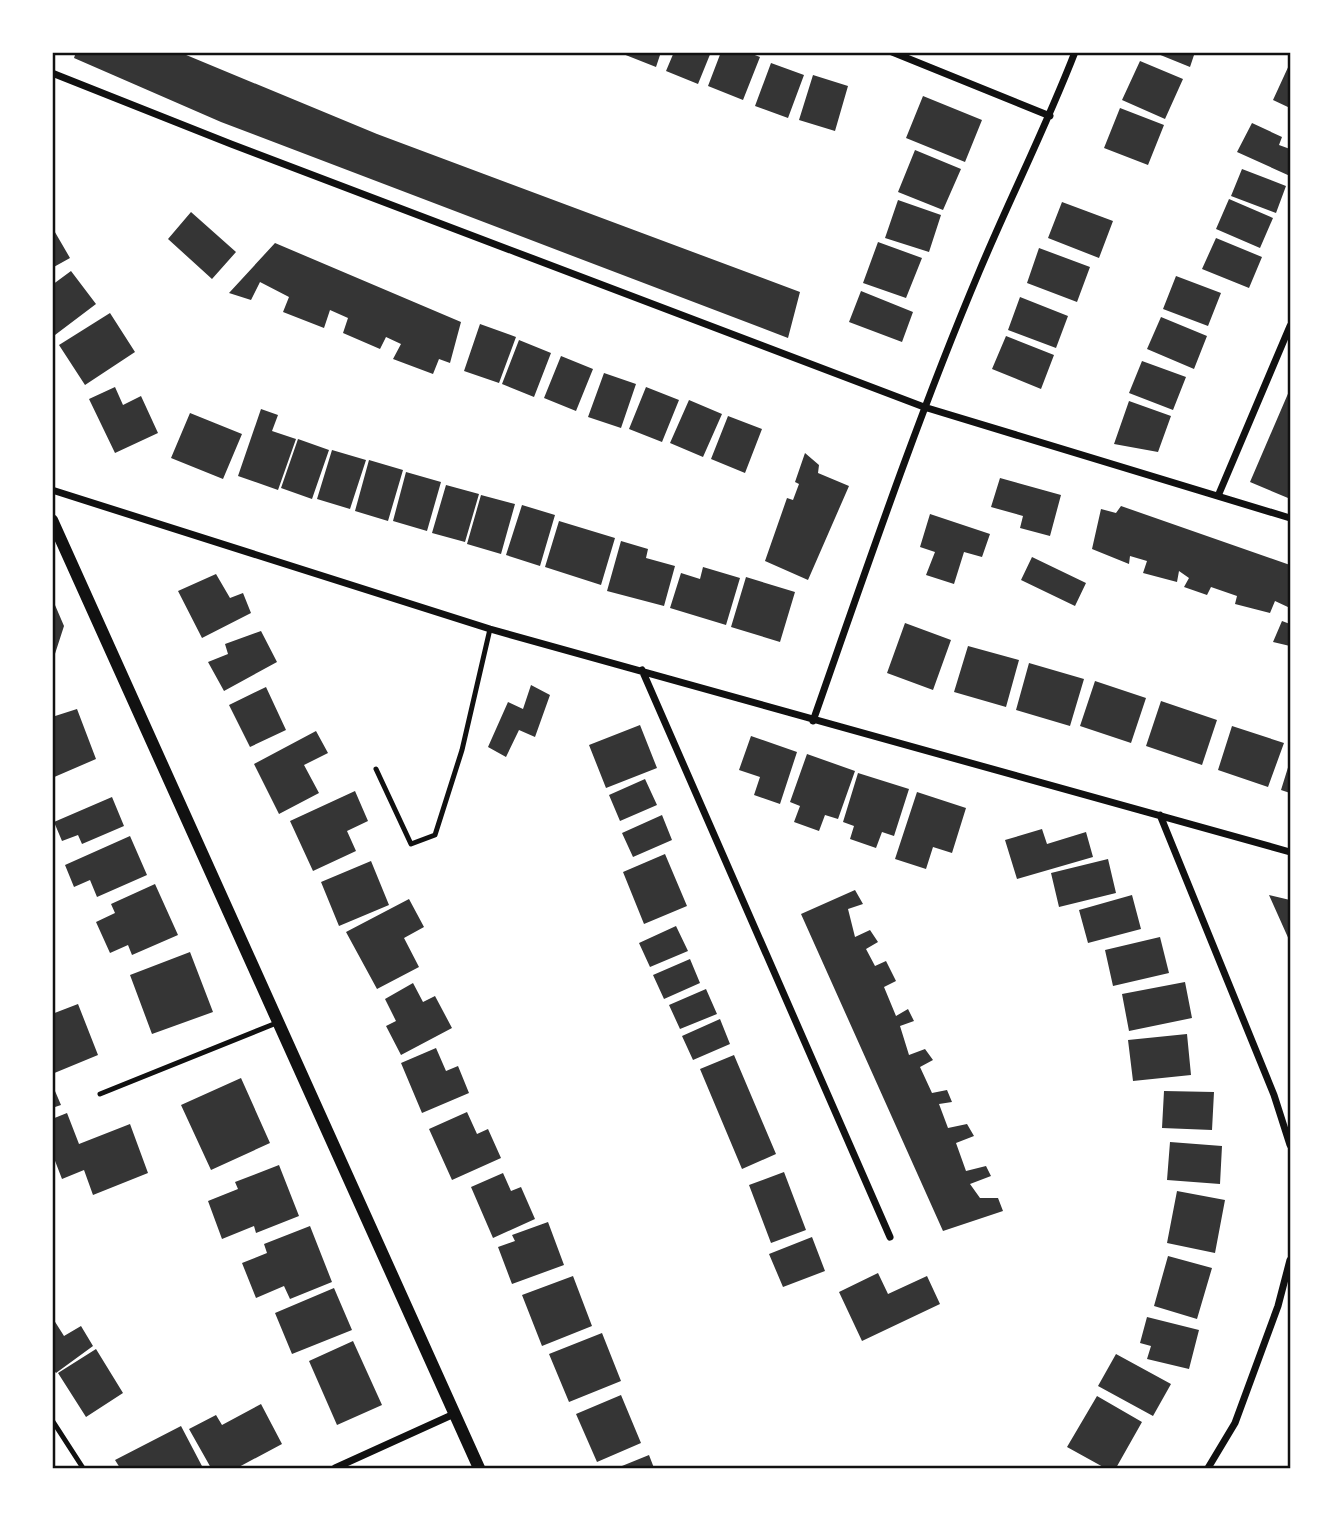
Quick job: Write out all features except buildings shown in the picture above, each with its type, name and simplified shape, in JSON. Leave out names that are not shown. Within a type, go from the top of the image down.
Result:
[{"type":"street","points":[[892,52],[1050,116]]},
{"type":"street","points":[[813,721],[924,407],[979,270],[1050,116],[1075,52]]},
{"type":"street","points":[[52,73],[231,144],[924,407],[1290,518]]},
{"type":"street","points":[[1218,496],[1290,326]]},
{"type":"street","points":[[52,490],[490,629],[1290,852]]},
{"type":"street","points":[[52,520],[479,1468]]},
{"type":"street","points":[[642,670],[890,1237]]},
{"type":"street","points":[[1160,815],[1274,1096],[1290,1146]]},
{"type":"street","points":[[1208,1468],[1235,1423],[1278,1306],[1290,1260]]},
{"type":"street","points":[[335,1468],[454,1415]]},
{"type":"lane","points":[[376,769],[411,844],[435,835],[462,750],[490,629]]},
{"type":"lane","points":[[100,1094],[280,1022]]},
{"type":"lane","points":[[52,1420],[83,1468]]}]
